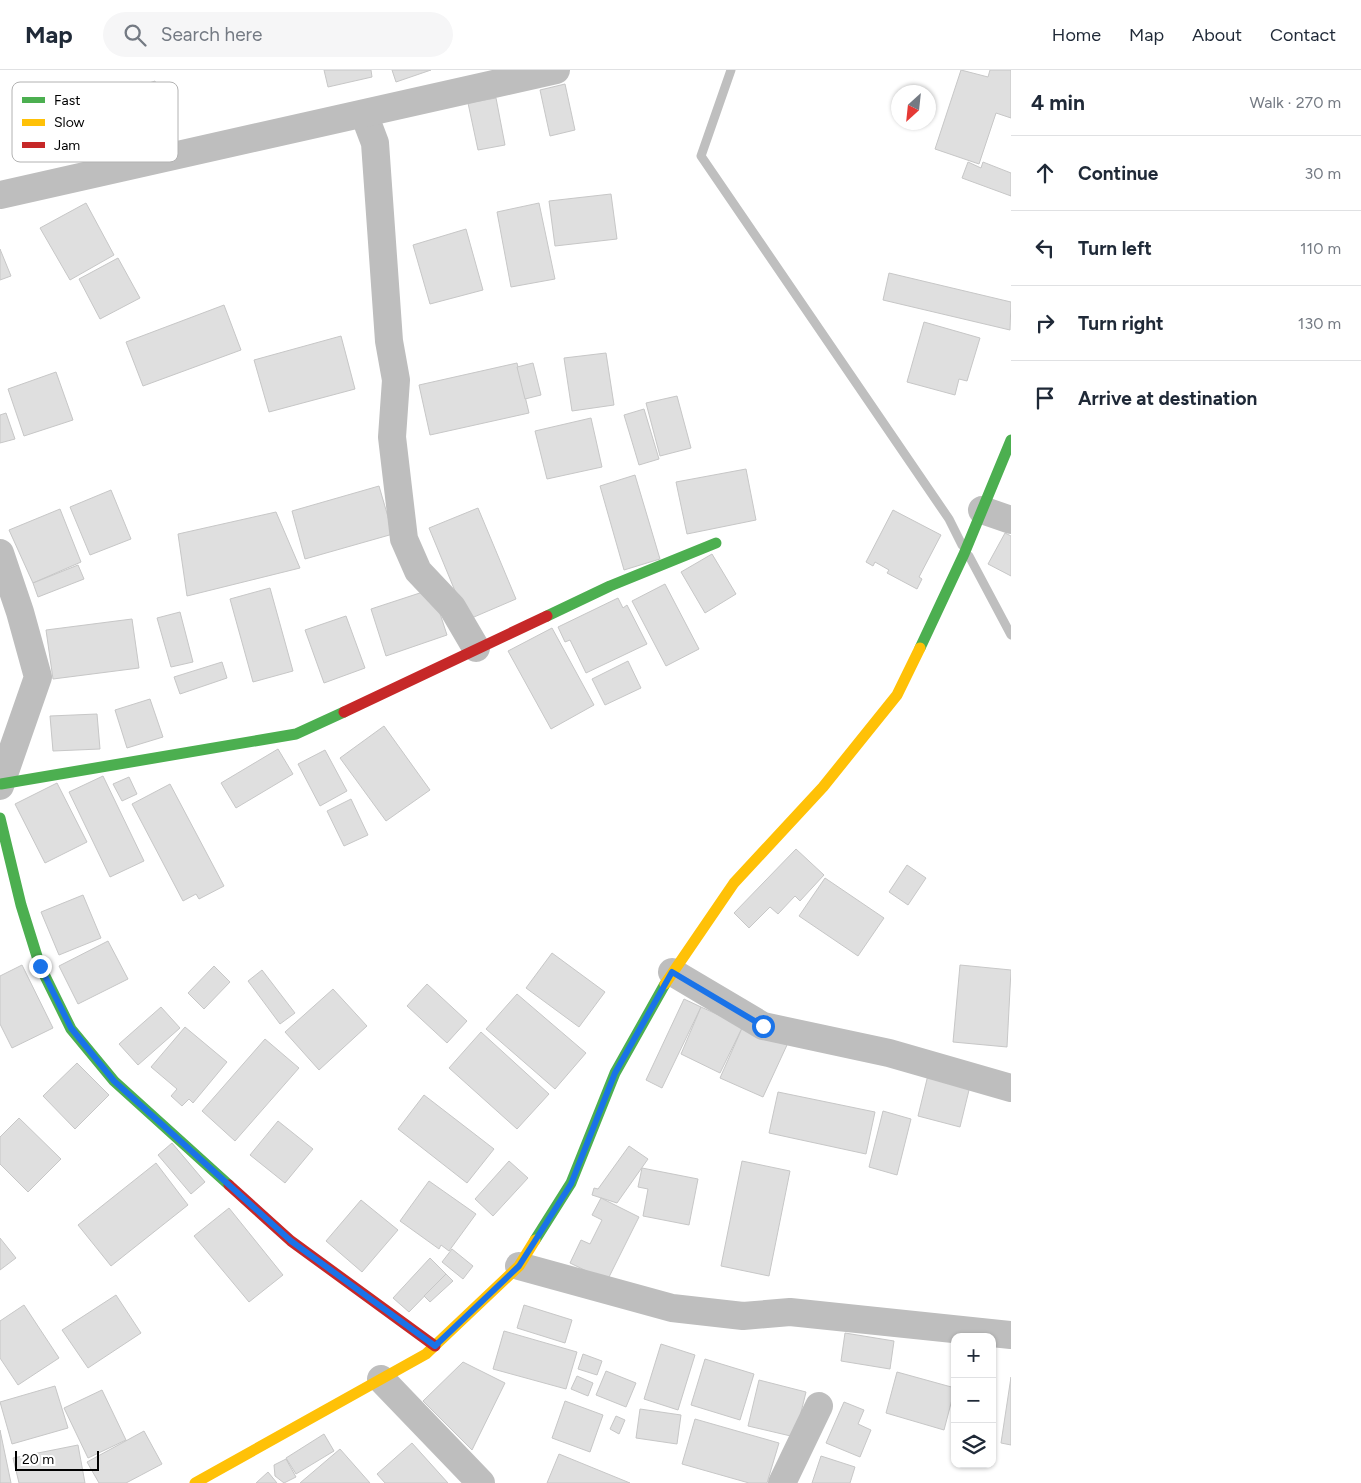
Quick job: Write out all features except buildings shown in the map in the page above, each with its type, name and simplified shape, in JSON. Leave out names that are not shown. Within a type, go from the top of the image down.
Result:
[{"type":"street","points":[[178,155],[556,70]]},
{"type":"street","points":[[364,114],[374,144],[389,341],[396,380],[392,436],[404,539],[418,571],[452,607],[476,648]]},
{"type":"street","points":[[0,195],[148,162]]},
{"type":"street","points":[[195,1483],[426,1354],[519,1266],[571,1184],[615,1073],[672,972],[734,883],[823,788],[896,695],[964,554],[1011,440]]},
{"type":"street","points":[[978,520],[1011,520]]},
{"type":"street","points":[[0,554],[20,612],[38,677],[0,785],[296,734],[610,586],[716,543]]},
{"type":"street","points":[[0,818],[21,905],[40,966],[71,1028],[114,1081],[291,1241],[435,1346]]},
{"type":"street","points":[[672,972],[763,1026],[889,1053],[1011,1088]]},
{"type":"street","points":[[519,1266],[672,1308],[744,1316],[790,1312],[1011,1335]]},
{"type":"street","points":[[381,1379],[481,1483]]},
{"type":"street","points":[[782,1483],[819,1406]]},
{"type":"waterway","points":[[731,70],[701,156],[949,519],[962,545]]},
{"type":"waterway","points":[[969,556],[1011,635]]},
{"type":"traffic: fast","points":[[920,648],[964,554],[1011,440]]},
{"type":"traffic: fast","points":[[547,616],[610,586],[716,543]]},
{"type":"traffic: fast","points":[[1,784],[296,734],[344,712]]},
{"type":"traffic: fast","points":[[0,818],[21,905],[40,966],[71,1029],[114,1081],[229,1185]]},
{"type":"traffic: fast","points":[[535,1240],[571,1183],[615,1073],[665,984]]},
{"type":"traffic: slow","points":[[665,984],[734,883],[823,787],[897,695],[920,648]]},
{"type":"traffic: slow","points":[[195,1483],[426,1354],[519,1266],[535,1240]]},
{"type":"traffic: jam","points":[[344,712],[547,616]]},
{"type":"traffic: jam","points":[[229,1185],[291,1241],[435,1346]]},
{"type":"route","points":[[40,966],[71,1028],[114,1081],[291,1241],[435,1346],[519,1266],[571,1184],[615,1073],[672,972],[763,1026]]}]
